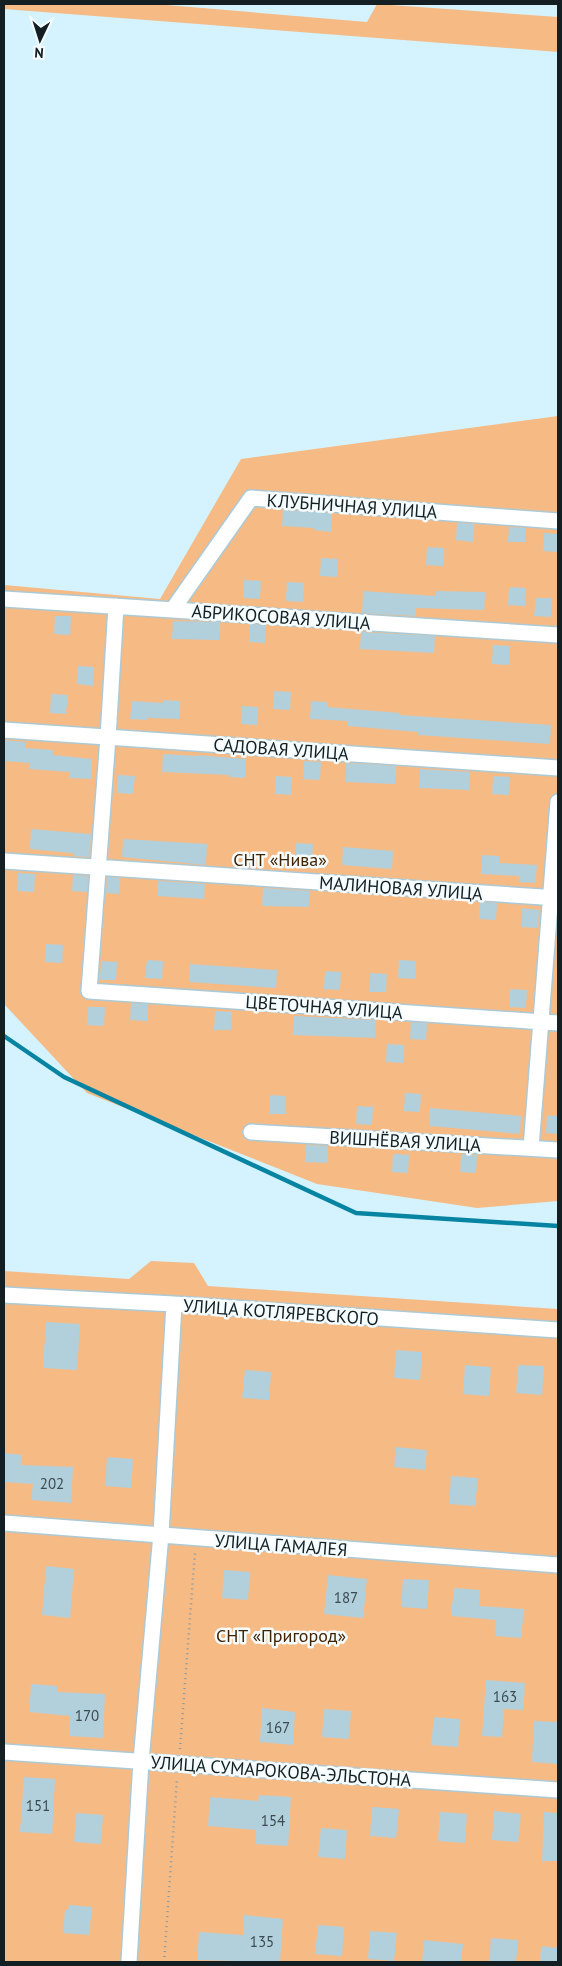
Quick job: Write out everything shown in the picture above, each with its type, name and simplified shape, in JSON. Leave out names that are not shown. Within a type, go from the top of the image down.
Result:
[{"type":"street","name":"КЛУБНИЧНАЯ УЛИЦА","points":[[173,610],[251,498],[558,521]]},
{"type":"street","name":"АБРИКОСОВАЯ УЛИЦА","points":[[4,599],[558,635]]},
{"type":"street","points":[[97,868],[116,606]]},
{"type":"street","name":"САДОВАЯ УЛИЦА","points":[[4,730],[558,768]]},
{"type":"street","points":[[530,1148],[539,1022],[554,897],[558,802]]},
{"type":"street","name":"МАЛИНОВАЯ УЛИЦА","points":[[4,861],[554,897]]},
{"type":"street","name":"ЦВЕТОЧНАЯ УЛИЦА","points":[[97,868],[89,991],[558,1023]]},
{"type":"street","name":"ВИШНЁВАЯ УЛИЦА","points":[[251,1132],[558,1150]]},
{"type":"street","name":"УЛИЦА КОТЛЯРЕВСКОГО","points":[[4,1295],[174,1304],[558,1330]]},
{"type":"street","points":[[129,1962],[141,1761],[161,1534],[174,1304]]},
{"type":"street","name":"УЛИЦА ГАМАЛЕЯ","points":[[4,1523],[558,1565]]},
{"type":"street","name":"УЛИЦА СУМАРОКОВА-ЭЛЬСТОНА","points":[[4,1752],[558,1790]]},
{"type":"green space","points":[[4,4],[155,4],[367,22],[377,4],[558,17],[558,52],[4,9]]},
{"type":"green space","name":"СНТ «Нива»","points":[[558,416],[558,1201],[477,1208],[317,1184],[87,1093],[4,1004],[4,585],[160,599],[241,459]]},
{"type":"green space","name":"СНТ «Пригород»","points":[[151,1261],[194,1263],[208,1286],[558,1309],[558,1962],[4,1962],[4,1271],[129,1279]]},
{"type":"building","points":[[283,510],[332,513],[331,532],[314,530],[314,528],[282,526]]},
{"type":"building","points":[[457,523],[474,524],[473,542],[456,540]]},
{"type":"building","points":[[509,527],[526,528],[525,542],[508,542]]},
{"type":"building","points":[[544,533],[558,534],[558,552],[543,551]]},
{"type":"building","points":[[427,547],[444,548],[443,566],[426,565]]},
{"type":"building","points":[[321,558],[338,559],[337,577],[320,576]]},
{"type":"building","points":[[244,580],[261,581],[260,599],[243,598]]},
{"type":"building","points":[[287,582],[304,583],[303,602],[286,601]]},
{"type":"building","points":[[509,587],[526,588],[525,606],[508,605]]},
{"type":"building","points":[[363,591],[435,596],[436,591],[485,592],[484,610],[416,608],[416,616],[362,613]]},
{"type":"building","points":[[536,598],[552,598],[551,617],[534,616]]},
{"type":"building","points":[[55,616],[71,616],[70,635],[54,634]]},
{"type":"building","points":[[173,621],[220,622],[219,640],[172,639]]},
{"type":"building","points":[[250,624],[266,625],[265,643],[249,642]]},
{"type":"building","points":[[361,632],[435,636],[434,653],[360,649]]},
{"type":"building","points":[[493,645],[510,646],[509,665],[492,664]]},
{"type":"building","points":[[78,666],[94,667],[93,686],[77,684]]},
{"type":"building","points":[[274,691],[291,692],[290,710],[273,709]]},
{"type":"building","points":[[51,694],[68,695],[66,714],[50,713]]},
{"type":"building","points":[[163,700],[180,701],[179,719],[130,719],[132,701],[163,703]]},
{"type":"building","points":[[311,701],[327,702],[327,707],[400,713],[400,715],[551,725],[550,744],[418,735],[418,732],[348,726],[348,721],[310,719]]},
{"type":"building","points":[[242,706],[258,707],[257,725],[241,724]]},
{"type":"building","points":[[4,740],[26,742],[25,748],[53,750],[53,755],[92,759],[91,779],[69,778],[70,772],[29,769],[30,763],[4,761]]},
{"type":"building","points":[[163,754],[246,759],[245,778],[229,777],[229,775],[162,772]]},
{"type":"building","points":[[304,761],[321,762],[320,780],[303,779]]},
{"type":"building","points":[[346,763],[396,766],[395,784],[345,782]]},
{"type":"building","points":[[420,769],[470,772],[469,790],[419,788]]},
{"type":"building","points":[[118,775],[135,776],[133,794],[117,793]]},
{"type":"building","points":[[276,776],[292,777],[291,795],[275,794]]},
{"type":"building","points":[[493,776],[510,777],[509,795],[492,794]]},
{"type":"building","points":[[31,829],[91,834],[90,857],[30,849]]},
{"type":"building","points":[[123,839],[207,844],[206,865],[122,857]]},
{"type":"building","points":[[296,843],[313,844],[312,863],[295,862]]},
{"type":"building","points":[[343,847],[393,851],[392,869],[342,865]]},
{"type":"building","points":[[482,855],[499,856],[499,863],[537,865],[535,883],[519,882],[519,876],[481,874]]},
{"type":"building","points":[[18,873],[35,874],[34,892],[17,891]]},
{"type":"building","points":[[73,875],[88,876],[87,892],[72,891]]},
{"type":"building","points":[[107,877],[120,878],[119,894],[106,893]]},
{"type":"building","points":[[158,881],[205,884],[204,899],[157,896]]},
{"type":"building","points":[[263,888],[310,891],[309,907],[262,906]]},
{"type":"building","points":[[480,902],[497,903],[496,920],[479,919]]},
{"type":"building","points":[[522,908],[539,910],[538,928],[521,927]]},
{"type":"building","points":[[46,944],[63,945],[62,963],[45,962]]},
{"type":"building","points":[[147,960],[163,961],[162,979],[145,978]]},
{"type":"building","points":[[399,960],[416,961],[415,979],[398,978]]},
{"type":"building","points":[[101,961],[117,962],[116,980],[100,980]]},
{"type":"building","points":[[190,964],[277,970],[276,988],[189,982]]},
{"type":"building","points":[[325,971],[341,972],[340,990],[324,989]]},
{"type":"building","points":[[370,973],[387,974],[386,992],[369,992]]},
{"type":"building","points":[[510,989],[527,990],[526,1008],[509,1007]]},
{"type":"building","points":[[131,1003],[148,1004],[147,1021],[130,1020]]},
{"type":"building","points":[[88,1007],[105,1007],[104,1026],[87,1025]]},
{"type":"building","points":[[215,1011],[232,1012],[231,1030],[214,1030]]},
{"type":"building","points":[[294,1016],[376,1020],[375,1038],[293,1035]]},
{"type":"building","points":[[411,1022],[427,1023],[426,1040],[410,1039]]},
{"type":"building","points":[[387,1044],[404,1045],[403,1063],[386,1062]]},
{"type":"building","points":[[405,1093],[421,1094],[420,1112],[404,1111]]},
{"type":"building","points":[[270,1095],[286,1096],[286,1114],[269,1114]]},
{"type":"building","points":[[357,1106],[373,1107],[372,1125],[356,1124]]},
{"type":"building","points":[[430,1108],[521,1116],[520,1134],[430,1126]]},
{"type":"building","points":[[547,1115],[558,1116],[558,1134],[546,1133]]},
{"type":"building","points":[[306,1145],[328,1146],[327,1163],[305,1162]]},
{"type":"building","points":[[393,1154],[409,1155],[408,1173],[392,1172]]},
{"type":"building","points":[[461,1154],[477,1155],[476,1173],[460,1172]]},
{"type":"building","points":[[46,1322],[80,1324],[77,1370],[43,1368]]},
{"type":"building","points":[[396,1350],[422,1352],[420,1380],[394,1378]]},
{"type":"building","points":[[465,1365],[491,1367],[489,1396],[463,1394]]},
{"type":"building","points":[[518,1365],[544,1366],[542,1395],[516,1393]]},
{"type":"building","points":[[245,1370],[271,1372],[269,1400],[242,1398]]},
{"type":"building","points":[[396,1447],[427,1450],[425,1470],[394,1467]]},
{"type":"building","points":[[4,1453],[22,1455],[21,1465],[73,1467],[71,1503],[31,1500],[33,1484],[4,1482]]},
{"type":"building","points":[[107,1457],[133,1459],[131,1488],[105,1486]]},
{"type":"building","points":[[451,1476],[478,1478],[475,1506],[449,1504]]},
{"type":"building","points":[[46,1566],[74,1569],[70,1618],[42,1615]]},
{"type":"building","points":[[224,1570],[250,1572],[248,1600],[222,1598]]},
{"type":"building","points":[[328,1575],[367,1579],[363,1618],[324,1614]]},
{"type":"building","points":[[403,1579],[429,1580],[427,1609],[401,1607]]},
{"type":"building","points":[[454,1588],[480,1590],[479,1606],[524,1609],[521,1638],[495,1636],[496,1620],[451,1616]]},
{"type":"building","points":[[486,1680],[525,1683],[523,1710],[504,1709],[502,1737],[482,1736]]},
{"type":"building","points":[[31,1684],[57,1686],[57,1692],[105,1694],[103,1738],[69,1736],[70,1716],[29,1712]]},
{"type":"building","points":[[262,1708],[295,1712],[293,1745],[260,1742]]},
{"type":"building","points":[[324,1709],[351,1711],[349,1739],[322,1737]]},
{"type":"building","points":[[434,1717],[460,1719],[458,1747],[431,1745]]},
{"type":"building","points":[[534,1721],[558,1722],[558,1764],[532,1762]]},
{"type":"building","points":[[24,1777],[55,1779],[52,1834],[20,1832]]},
{"type":"building","points":[[259,1795],[291,1797],[288,1846],[256,1844],[256,1830],[208,1826],[210,1797],[258,1801]]},
{"type":"building","points":[[372,1807],[399,1809],[396,1838],[370,1836]]},
{"type":"building","points":[[494,1811],[521,1814],[518,1842],[492,1840]]},
{"type":"building","points":[[440,1812],[467,1814],[465,1843],[438,1841]]},
{"type":"building","points":[[544,1812],[558,1813],[558,1861],[542,1861]]},
{"type":"building","points":[[76,1813],[103,1815],[101,1844],[74,1842]]},
{"type":"building","points":[[321,1828],[347,1830],[345,1859],[318,1857]]},
{"type":"building","points":[[69,1905],[92,1907],[89,1935],[63,1933],[65,1910],[68,1910]]},
{"type":"building","points":[[244,1915],[283,1919],[280,1962],[197,1960],[199,1932],[243,1935]]},
{"type":"building","points":[[318,1925],[344,1927],[342,1956],[315,1954]]},
{"type":"building","points":[[370,1931],[397,1933],[394,1961],[368,1959]]},
{"type":"building","points":[[491,1938],[518,1940],[516,1962],[489,1962]]},
{"type":"building","points":[[424,1940],[463,1944],[461,1962],[422,1962]]},
{"type":"building","points":[[541,1946],[558,1948],[558,1962],[540,1962]]},
{"type":"waterway","points":[[4,1036],[64,1077],[356,1213],[558,1226]]}]
